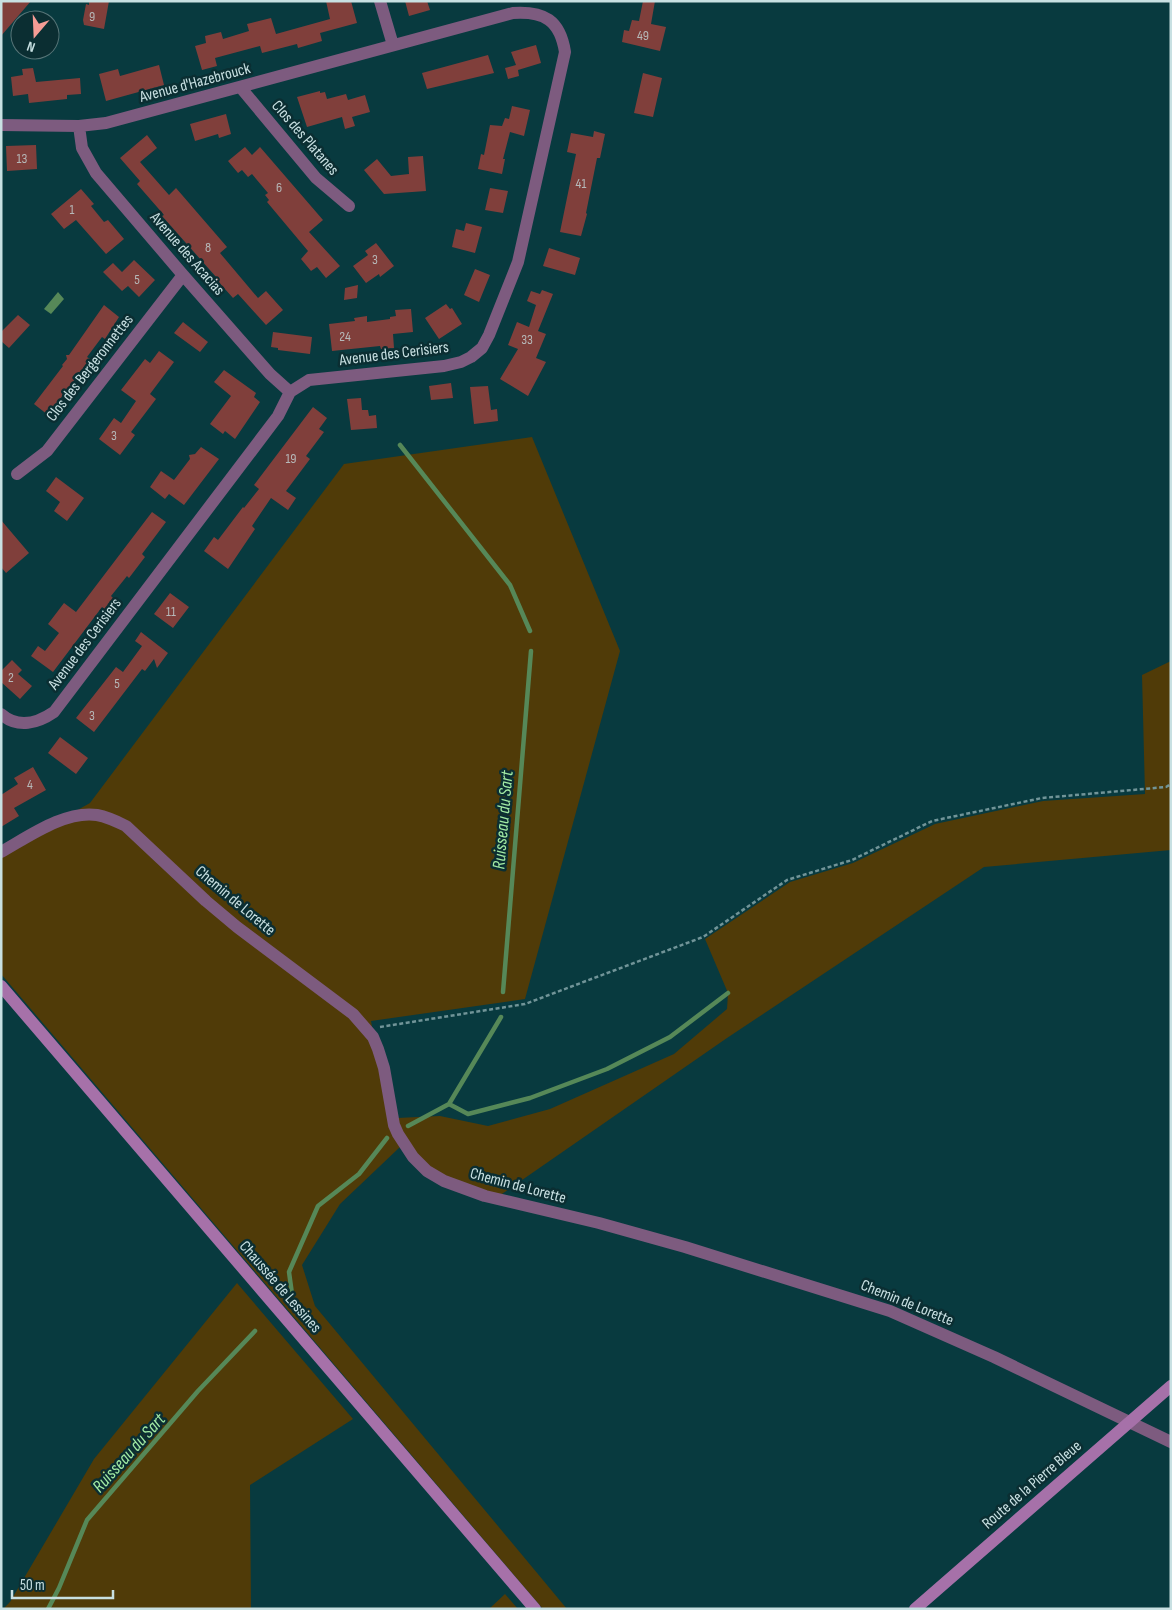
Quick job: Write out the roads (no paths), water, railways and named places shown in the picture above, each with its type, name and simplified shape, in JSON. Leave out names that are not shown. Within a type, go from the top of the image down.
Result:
[{"type":"main road","name":"Chaussée de Lessines","points":[[1,986],[535,1609]]},
{"type":"main road","name":"Route de la Pierre Bleue","points":[[914,1609],[1171,1386]]},
{"type":"street","points":[[380,1],[393,44]]},
{"type":"street","name":"Avenue des Cerisiers","points":[[1,714],[6,719],[19,723],[31,723],[43,720],[54,712],[278,416],[290,392],[309,380],[444,366],[461,362],[482,348],[518,262],[561,73],[565,52],[563,38],[555,25],[543,17],[529,12],[513,13],[393,44]]},
{"type":"street","name":"Avenue d'Hazebrouck","points":[[1,125],[79,126],[106,123],[240,88],[393,44]]},
{"type":"street","name":"Clos des Platanes","points":[[240,88],[316,178],[349,206]]},
{"type":"street","name":"Avenue des Acacias","points":[[79,126],[82,148],[96,173],[270,374],[290,392]]},
{"type":"street","name":"Clos des Bergeronnettes","points":[[16,474],[47,451],[183,275]]},
{"type":"street","name":"Chemin de Lorette","points":[[1,852],[62,820],[75,816],[97,815],[126,826],[206,901],[237,927],[353,1014],[373,1037],[384,1068],[394,1125],[398,1134],[413,1157],[427,1170],[444,1181],[484,1196],[599,1223],[686,1247],[890,1311],[986,1353],[1171,1442]]},
{"type":"waterway","name":"Ruisseau du Sart","points":[[400,445],[510,585],[530,631]]},
{"type":"waterway","name":"Ruisseau du Sart","points":[[503,992],[531,651]]},
{"type":"waterway","points":[[449,1104],[468,1114],[530,1098],[607,1069],[670,1037],[728,993]]},
{"type":"waterway","name":"Ruisseau du Sart","points":[[408,1126],[449,1104],[501,1017]]},
{"type":"waterway","name":"Ruisseau du Sart","points":[[292,1294],[289,1272],[318,1206],[359,1174],[387,1138]]},
{"type":"waterway","name":"Ruisseau du Sart","points":[[48,1609],[59,1588],[87,1520],[198,1391],[255,1331]]}]
